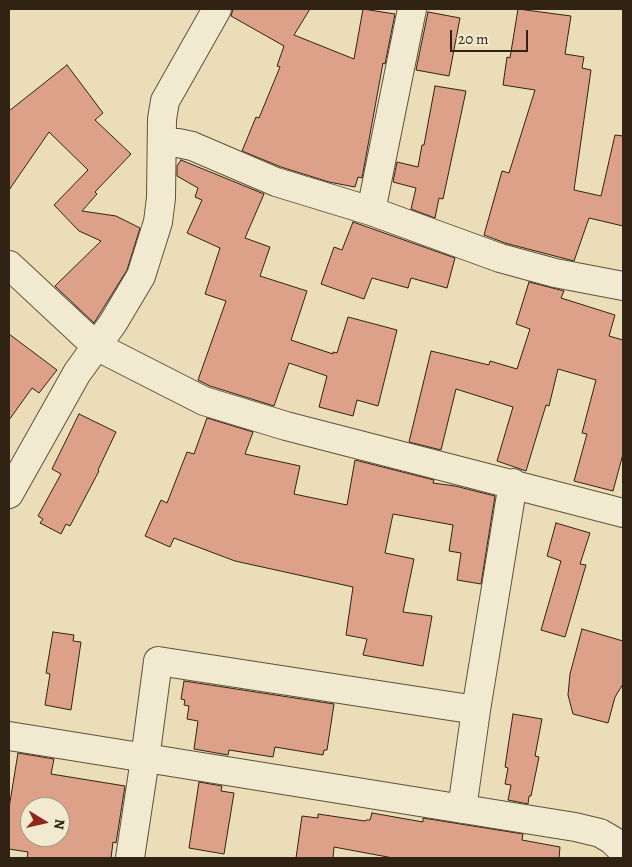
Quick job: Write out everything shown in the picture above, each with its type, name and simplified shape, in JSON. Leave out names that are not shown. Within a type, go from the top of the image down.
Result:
[{"type":"street","points":[[9,494],[77,373],[113,323],[141,276],[158,222],[161,198],[162,119],[165,101],[217,9]]},
{"type":"street","points":[[371,211],[412,9]]},
{"type":"street","points":[[162,142],[192,146],[276,182],[371,211],[500,258],[555,273],[623,286]]},
{"type":"street","points":[[9,265],[96,346],[204,401],[286,426],[623,513]]},
{"type":"street","points":[[462,809],[476,710],[513,484]]},
{"type":"street","points":[[130,858],[158,662],[476,710]]},
{"type":"street","points":[[9,736],[586,829],[612,840],[623,850],[614,858]]},
{"type":"building","points":[[233,9],[310,9],[294,35],[354,59],[363,9],[395,14],[385,64],[383,63],[362,178],[358,177],[355,187],[329,182],[281,167],[242,151],[256,117],[259,118],[280,67],[277,66],[284,46],[231,16]]},
{"type":"building","points":[[518,9],[571,16],[565,54],[584,57],[582,68],[591,70],[574,190],[601,196],[615,135],[623,136],[623,226],[589,218],[574,261],[505,243],[484,235],[502,171],[509,173],[535,90],[503,85],[507,57],[510,58]]},
{"type":"building","points":[[428,12],[460,18],[449,76],[416,70]]},
{"type":"building","points":[[67,65],[103,113],[95,120],[131,154],[95,192],[97,194],[82,211],[116,216],[140,228],[127,270],[94,323],[55,286],[101,241],[79,231],[54,205],[88,170],[49,132],[9,190],[9,111]]},
{"type":"building","points":[[435,86],[466,91],[443,199],[439,198],[435,218],[411,209],[416,188],[393,182],[397,162],[418,167]]},
{"type":"building","points":[[181,160],[264,194],[245,238],[270,247],[260,276],[307,291],[291,340],[333,354],[333,352],[337,353],[348,317],[397,330],[378,406],[357,400],[353,416],[319,407],[327,376],[289,363],[274,406],[210,386],[198,380],[226,301],[205,294],[220,248],[187,233],[202,200],[195,197],[198,188],[177,176],[177,166]]},
{"type":"building","points":[[353,222],[455,258],[447,288],[411,278],[408,288],[372,278],[364,299],[321,284],[334,247],[342,250]]},
{"type":"building","points":[[529,282],[564,291],[561,298],[615,315],[609,336],[623,340],[623,454],[613,491],[574,481],[587,434],[582,433],[596,380],[558,369],[549,406],[546,405],[526,471],[497,461],[513,407],[456,389],[441,450],[409,442],[431,351],[489,365],[490,361],[517,369],[530,329],[516,324]]},
{"type":"building","points":[[9,334],[57,370],[39,393],[32,388],[9,420]]},
{"type":"building","points":[[79,414],[116,432],[99,471],[70,526],[66,524],[61,534],[40,523],[43,519],[38,516],[61,474],[52,469]]},
{"type":"building","points":[[207,418],[253,432],[245,454],[300,466],[294,494],[347,505],[355,460],[434,480],[433,483],[455,486],[495,496],[481,584],[457,580],[461,553],[449,551],[453,525],[393,514],[385,553],[414,559],[403,612],[432,616],[423,666],[363,655],[367,639],[346,635],[353,587],[235,561],[174,538],[170,547],[145,536],[161,500],[167,503],[187,452],[194,454]]},
{"type":"building","points":[[556,523],[590,533],[580,564],[586,565],[565,637],[541,630],[561,561],[547,556]]},
{"type":"building","points":[[582,629],[623,641],[623,684],[615,697],[608,723],[573,714],[568,695],[570,674]]},
{"type":"building","points":[[53,632],[74,635],[73,641],[81,642],[71,710],[45,705],[50,674],[46,673]]},
{"type":"building","points":[[184,681],[334,704],[327,750],[324,750],[323,755],[275,747],[273,757],[229,750],[228,755],[194,749],[198,721],[187,719],[189,706],[184,705],[185,700],[181,699]]},
{"type":"building","points":[[513,714],[542,719],[535,756],[539,757],[528,804],[508,800],[511,785],[505,784],[508,768],[505,767]]},
{"type":"building","points":[[18,753],[54,759],[51,774],[125,786],[116,843],[113,842],[111,858],[27,858],[28,852],[9,849],[9,808]]},
{"type":"building","points":[[199,782],[222,786],[221,791],[234,793],[224,854],[189,848]]},
{"type":"building","points":[[372,813],[423,822],[423,818],[523,834],[522,840],[560,847],[559,858],[393,858],[334,847],[333,858],[296,858],[302,816],[318,818],[318,814],[365,821],[370,820]]}]
